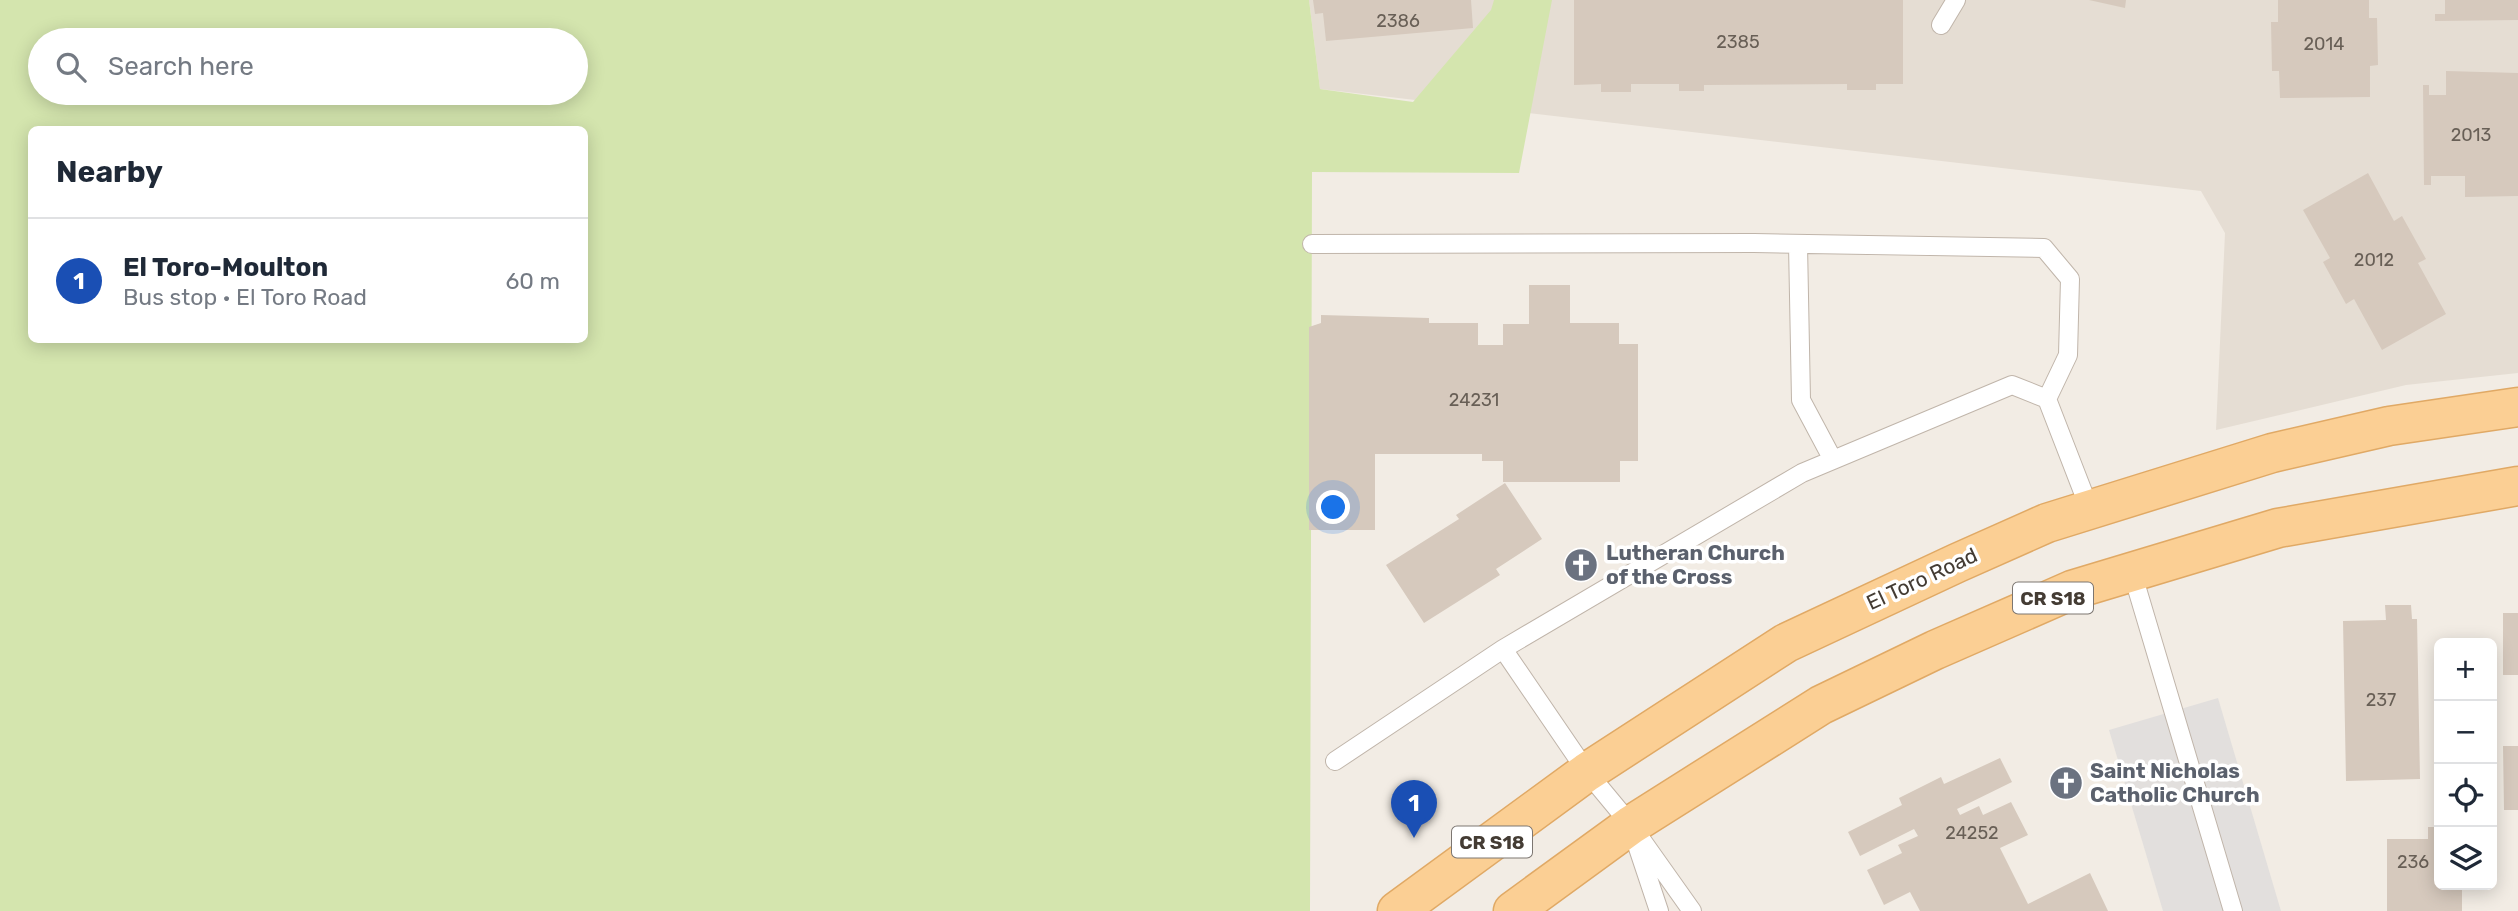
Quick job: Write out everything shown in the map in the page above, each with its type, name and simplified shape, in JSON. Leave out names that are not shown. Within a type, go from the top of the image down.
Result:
[{"type":"main road","name":"El Toro Road","points":[[1397,911],[1587,772],[1786,643],[2047,523],[2272,453],[2389,426],[2518,407]]},
{"type":"main road","name":"CR S18","points":[[1513,911],[1631,825],[1821,705],[1935,650],[2072,590],[2278,528],[2518,485]]},
{"type":"lane","points":[[1941,25],[1956,0]]},
{"type":"lane","points":[[1312,244],[1798,244],[2044,248],[2070,279],[2068,355],[2047,399],[2090,510]]},
{"type":"lane","points":[[1798,244],[1801,400],[1833,460]]},
{"type":"lane","points":[[1335,761],[1503,649],[1802,473],[2012,385],[2047,399]]},
{"type":"lane","points":[[2132,572],[2232,911]]},
{"type":"lane","points":[[1503,649],[1587,772],[1631,825],[1692,911]]},
{"type":"lane","points":[[1631,825],[1659,911]]},
{"type":"shaded area","points":[[1309,0],[2518,0],[2518,373],[2406,385],[2216,430],[2225,233],[2201,191],[1320,89]]},
{"type":"shaded area","points":[[2218,698],[2281,911],[2163,911],[2109,730]]},
{"type":"green space","points":[[0,0],[1309,0],[1320,89],[1413,102],[1491,10],[1494,0],[1552,0],[1519,173],[1312,172],[1310,911],[0,911]]},
{"type":"building","points":[[1313,0],[1471,0],[1473,28],[1326,41],[1323,13],[1315,14]]},
{"type":"building","points":[[1574,0],[1903,0],[1903,84],[1876,84],[1876,90],[1847,90],[1847,84],[1704,85],[1704,91],[1679,91],[1679,84],[1631,84],[1631,92],[1601,92],[1601,84],[1574,85]]},
{"type":"building","points":[[2089,0],[2126,0],[2125,8]]},
{"type":"building","points":[[2278,0],[2369,0],[2369,18],[2377,18],[2378,65],[2370,66],[2370,97],[2280,98],[2279,71],[2272,71],[2271,22],[2278,22]]},
{"type":"building","points":[[2445,0],[2518,0],[2518,20],[2435,21],[2435,14],[2445,14]]},
{"type":"building","points":[[2446,71],[2518,73],[2518,196],[2465,197],[2465,176],[2431,176],[2431,185],[2424,185],[2423,85],[2429,85],[2429,95],[2446,95]]},
{"type":"building","points":[[2368,173],[2394,221],[2402,216],[2426,259],[2418,263],[2446,314],[2382,350],[2354,299],[2346,304],[2323,262],[2330,258],[2303,210]]},
{"type":"building","points":[[1529,285],[1570,285],[1570,323],[1619,323],[1619,344],[1638,344],[1638,461],[1620,461],[1620,482],[1503,482],[1503,461],[1482,461],[1482,454],[1375,454],[1375,530],[1309,530],[1309,327],[1321,323],[1321,315],[1429,318],[1429,323],[1478,323],[1478,345],[1503,345],[1503,324],[1529,324]]},
{"type":"building","points":[[1505,483],[1542,539],[1496,569],[1500,575],[1424,623],[1386,565],[1459,519],[1456,515]]},
{"type":"building","points":[[2385,605],[2411,605],[2412,619],[2417,619],[2420,779],[2346,781],[2343,621],[2386,620]]},
{"type":"building","points":[[2503,613],[2518,613],[2518,675],[2503,675]]},
{"type":"building","points":[[2503,746],[2518,746],[2518,810],[2504,810]]},
{"type":"building","points":[[2000,758],[2012,782],[1957,809],[1960,815],[1979,806],[1983,815],[2011,802],[2028,835],[2000,848],[2028,904],[2090,873],[2108,911],[1920,911],[1910,892],[1884,905],[1867,870],[1902,853],[1898,845],[1918,836],[1914,829],[1860,856],[1848,832],[1902,805],[1899,798],[1941,777],[1944,784]]},
{"type":"building","points":[[2428,827],[2434,827],[2434,890],[2462,890],[2462,911],[2387,911],[2387,839],[2428,839]]},
{"type":"place","name":"Lutheran Church of the Cross","points":[[1581,565]]},
{"type":"place","name":"Saint Nicholas Catholic Church","points":[[2066,783]]},
{"type":"place","name":"El Toro-Moulton","points":[[1414,838]]}]
